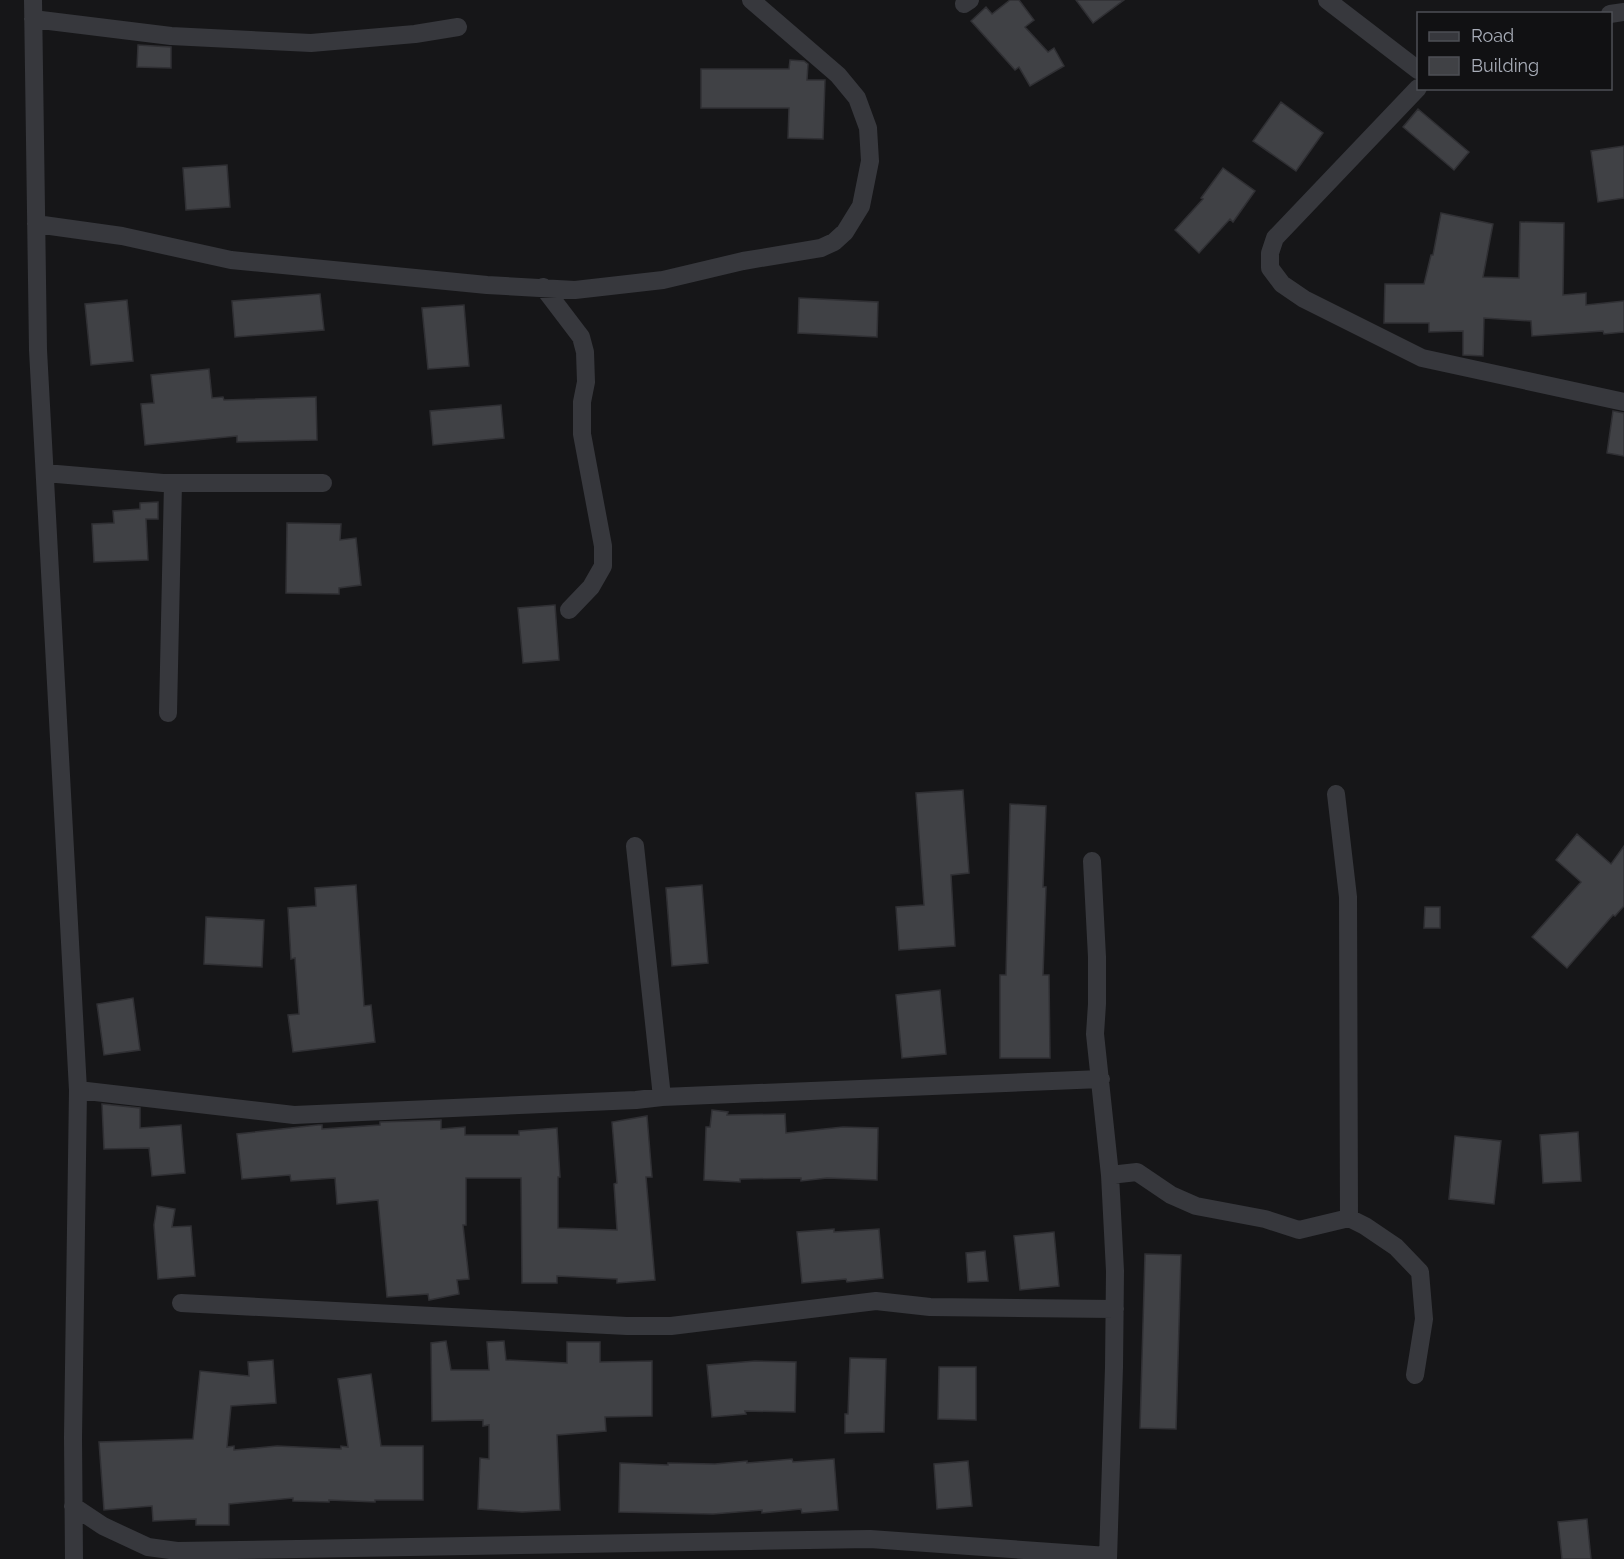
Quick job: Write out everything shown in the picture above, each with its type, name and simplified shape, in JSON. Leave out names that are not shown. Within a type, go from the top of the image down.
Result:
[{"type":"street","points":[[33,0],[38,350],[78,1090],[73,1438],[74,1559]]},
{"type":"street","points":[[36,224],[122,236],[231,260],[487,285],[575,290],[673,278],[743,261],[821,248],[834,242],[845,232],[861,206],[870,160],[868,128],[856,98],[838,75],[751,0]]},
{"type":"street","points":[[1327,0],[1417,68]]},
{"type":"street","points":[[33,19],[171,36],[311,43],[415,34],[458,27]]},
{"type":"street","points":[[1417,90],[1275,238],[1270,253],[1270,268],[1282,284],[1304,298],[1422,357],[1624,402]]},
{"type":"street","points":[[543,287],[581,337],[585,352],[586,382],[582,402],[582,434],[603,546],[603,566],[591,587],[568,610]]},
{"type":"street","points":[[45,473],[173,483],[324,483]]},
{"type":"street","points":[[168,713],[173,483]]},
{"type":"street","points":[[1336,794],[1348,897],[1349,1218]]},
{"type":"street","points":[[635,846],[662,1097]]},
{"type":"street","points":[[74,1506],[103,1526],[148,1547],[177,1551],[870,1539],[1108,1558],[1115,1309],[1110,1175],[1095,1034],[1097,957],[1092,861]]},
{"type":"street","points":[[78,1090],[294,1115],[1101,1079]]},
{"type":"street","points":[[1110,1175],[1137,1172],[1171,1195],[1196,1206],[1265,1220],[1299,1230],[1349,1218],[1365,1226],[1396,1247],[1420,1272],[1424,1319],[1414,1375]]},
{"type":"street","points":[[181,1303],[627,1326],[671,1326],[876,1301],[942,1307],[1115,1309]]},
{"type":"building","points":[[1010,0],[1019,0],[1034,20],[1025,27],[1048,52],[1054,48],[1064,66],[1030,86],[1019,67],[1015,70],[971,21],[986,7],[992,14]]},
{"type":"building","points":[[1076,0],[1124,0],[1093,23]]},
{"type":"building","points":[[138,45],[171,47],[171,68],[137,67]]},
{"type":"building","points":[[790,60],[804,61],[808,64],[807,80],[825,80],[823,139],[788,138],[789,108],[701,108],[701,69],[789,69]]},
{"type":"building","points":[[1281,102],[1323,133],[1296,171],[1253,141]]},
{"type":"building","points":[[1418,109],[1469,152],[1454,170],[1403,127]]},
{"type":"building","points":[[1624,146],[1624,198],[1598,202],[1591,151]]},
{"type":"building","points":[[227,165],[230,207],[186,210],[183,168]]},
{"type":"building","points":[[1223,168],[1255,191],[1233,222],[1230,219],[1199,253],[1175,230],[1203,199],[1201,198]]},
{"type":"building","points":[[1441,213],[1493,224],[1483,277],[1519,278],[1520,222],[1564,223],[1563,295],[1586,293],[1586,305],[1624,301],[1624,332],[1604,334],[1603,331],[1532,336],[1531,321],[1484,318],[1483,356],[1463,355],[1463,331],[1429,332],[1429,323],[1384,323],[1385,284],[1424,284],[1431,255],[1433,255]]},
{"type":"building","points":[[320,294],[324,330],[235,337],[232,301]]},
{"type":"building","points":[[799,298],[878,302],[877,337],[798,333]]},
{"type":"building","points":[[127,300],[133,361],[91,365],[85,304]]},
{"type":"building","points":[[464,305],[469,366],[428,369],[422,308]]},
{"type":"building","points":[[209,369],[212,398],[223,397],[224,400],[316,397],[317,440],[237,442],[237,436],[145,445],[141,404],[154,403],[151,375]]},
{"type":"building","points":[[501,405],[504,438],[433,445],[430,411]]},
{"type":"building","points":[[1613,411],[1624,413],[1624,456],[1607,453]]},
{"type":"building","points":[[158,502],[158,519],[146,519],[148,560],[94,562],[92,524],[114,523],[113,511],[140,509],[140,503]]},
{"type":"building","points":[[287,523],[341,524],[340,540],[356,538],[361,585],[339,588],[339,594],[286,593]]},
{"type":"building","points":[[555,605],[559,660],[523,663],[518,608]]},
{"type":"building","points":[[963,790],[969,873],[951,875],[955,946],[899,950],[896,907],[924,905],[916,793]]},
{"type":"building","points":[[1010,804],[1046,806],[1043,975],[1049,975],[1050,1058],[1000,1058],[1000,975],[1006,975]]},
{"type":"building","points":[[1577,834],[1611,864],[1624,846],[1624,906],[1615,916],[1613,915],[1567,968],[1532,937],[1581,882],[1556,860]]},
{"type":"building","points":[[356,885],[364,1006],[371,1005],[375,1042],[293,1052],[288,1015],[299,1014],[295,958],[291,959],[288,908],[316,906],[315,888]]},
{"type":"building","points":[[702,885],[708,963],[672,966],[666,888]]},
{"type":"building","points":[[1425,907],[1440,907],[1440,928],[1424,928]]},
{"type":"building","points":[[206,917],[264,920],[262,967],[204,964]]},
{"type":"building","points":[[940,990],[946,1054],[902,1058],[896,995]]},
{"type":"building","points":[[133,998],[140,1050],[104,1055],[97,1004]]},
{"type":"building","points":[[102,1104],[140,1108],[140,1128],[181,1125],[185,1173],[152,1176],[149,1148],[104,1149]]},
{"type":"building","points":[[712,1110],[728,1112],[727,1115],[785,1114],[786,1133],[843,1127],[878,1128],[877,1180],[827,1178],[801,1181],[801,1178],[740,1179],[740,1182],[704,1180],[706,1127],[710,1127]]},
{"type":"building","points":[[647,1116],[652,1177],[646,1177],[655,1280],[617,1283],[617,1279],[557,1276],[557,1283],[522,1283],[521,1178],[466,1178],[466,1225],[463,1225],[469,1279],[457,1280],[459,1294],[429,1300],[428,1294],[387,1297],[378,1200],[337,1204],[335,1178],[291,1181],[290,1175],[242,1179],[237,1134],[318,1125],[322,1125],[322,1129],[380,1125],[380,1122],[441,1120],[441,1129],[465,1127],[465,1135],[519,1135],[519,1131],[557,1128],[560,1177],[558,1177],[558,1228],[617,1230],[614,1184],[617,1183],[612,1122]]},
{"type":"building","points":[[1578,1132],[1581,1181],[1543,1183],[1540,1135]]},
{"type":"building","points":[[1455,1136],[1501,1141],[1494,1204],[1449,1199]]},
{"type":"building","points":[[157,1206],[175,1209],[172,1227],[191,1226],[195,1276],[158,1279],[154,1225]]},
{"type":"building","points":[[834,1229],[834,1232],[879,1229],[883,1278],[802,1283],[797,1232]]},
{"type":"building","points":[[1054,1232],[1059,1286],[1020,1290],[1014,1236]]},
{"type":"building","points":[[985,1251],[988,1281],[968,1282],[966,1253]]},
{"type":"building","points":[[1145,1254],[1181,1255],[1176,1429],[1140,1428]]},
{"type":"building","points":[[446,1341],[451,1370],[489,1370],[487,1342],[504,1341],[506,1360],[567,1363],[567,1342],[600,1342],[600,1362],[652,1361],[652,1416],[605,1417],[606,1431],[557,1435],[560,1510],[522,1512],[478,1509],[480,1458],[489,1459],[489,1425],[483,1426],[483,1420],[432,1421],[431,1343]]},
{"type":"building","points":[[850,1358],[886,1359],[884,1432],[845,1433]]},
{"type":"building","points":[[273,1360],[276,1403],[231,1406],[227,1447],[234,1446],[234,1450],[277,1446],[341,1449],[341,1446],[348,1447],[338,1379],[371,1374],[381,1446],[423,1446],[423,1500],[375,1500],[375,1502],[329,1500],[329,1502],[293,1501],[293,1498],[229,1504],[229,1525],[196,1525],[196,1519],[153,1521],[152,1506],[104,1510],[99,1442],[193,1439],[200,1371],[249,1376],[248,1362]]},
{"type":"building","points":[[755,1361],[796,1362],[795,1412],[745,1411],[746,1414],[712,1417],[707,1365]]},
{"type":"building","points":[[939,1367],[976,1367],[976,1420],[938,1419]]},
{"type":"building","points":[[792,1459],[793,1462],[834,1459],[838,1510],[802,1513],[801,1509],[762,1513],[762,1510],[713,1514],[619,1512],[620,1463],[715,1464]]},
{"type":"building","points":[[968,1461],[972,1506],[937,1509],[934,1464]]},
{"type":"building","points":[[1587,1519],[1591,1559],[1562,1559],[1558,1522]]}]
